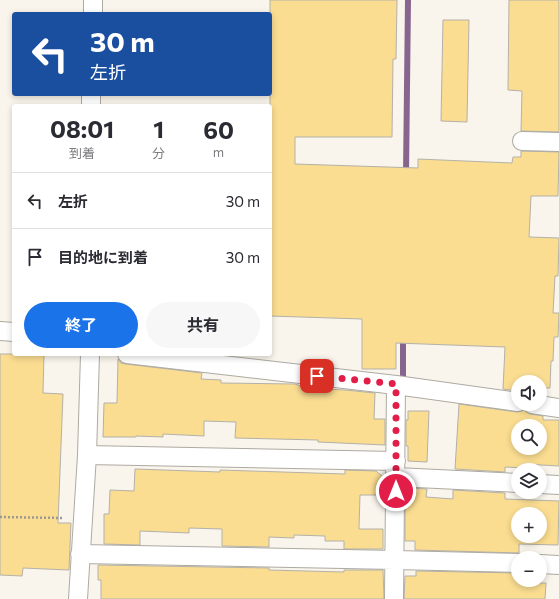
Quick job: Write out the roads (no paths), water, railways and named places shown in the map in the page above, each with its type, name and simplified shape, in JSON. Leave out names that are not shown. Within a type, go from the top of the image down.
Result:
[{"type":"street","points":[[93,0],[93,12]]},
{"type":"street","points":[[522,141],[559,142]]},
{"type":"street","points":[[0,331],[12,332]]},
{"type":"street","points":[[78,599],[90,356]]},
{"type":"street","points":[[144,356],[396,384],[511,401]]},
{"type":"street","points":[[394,599],[396,384]]},
{"type":"street","points":[[547,406],[559,408],[559,395]]},
{"type":"street","points":[[86,455],[396,469],[511,482]]},
{"type":"street","points":[[547,484],[559,485]]},
{"type":"street","points":[[80,554],[511,563]]},
{"type":"street","points":[[547,564],[559,565]]},
{"type":"waterway","points":[[406,174],[408,0]]},
{"type":"waterway","points":[[403,336],[403,378]]}]
